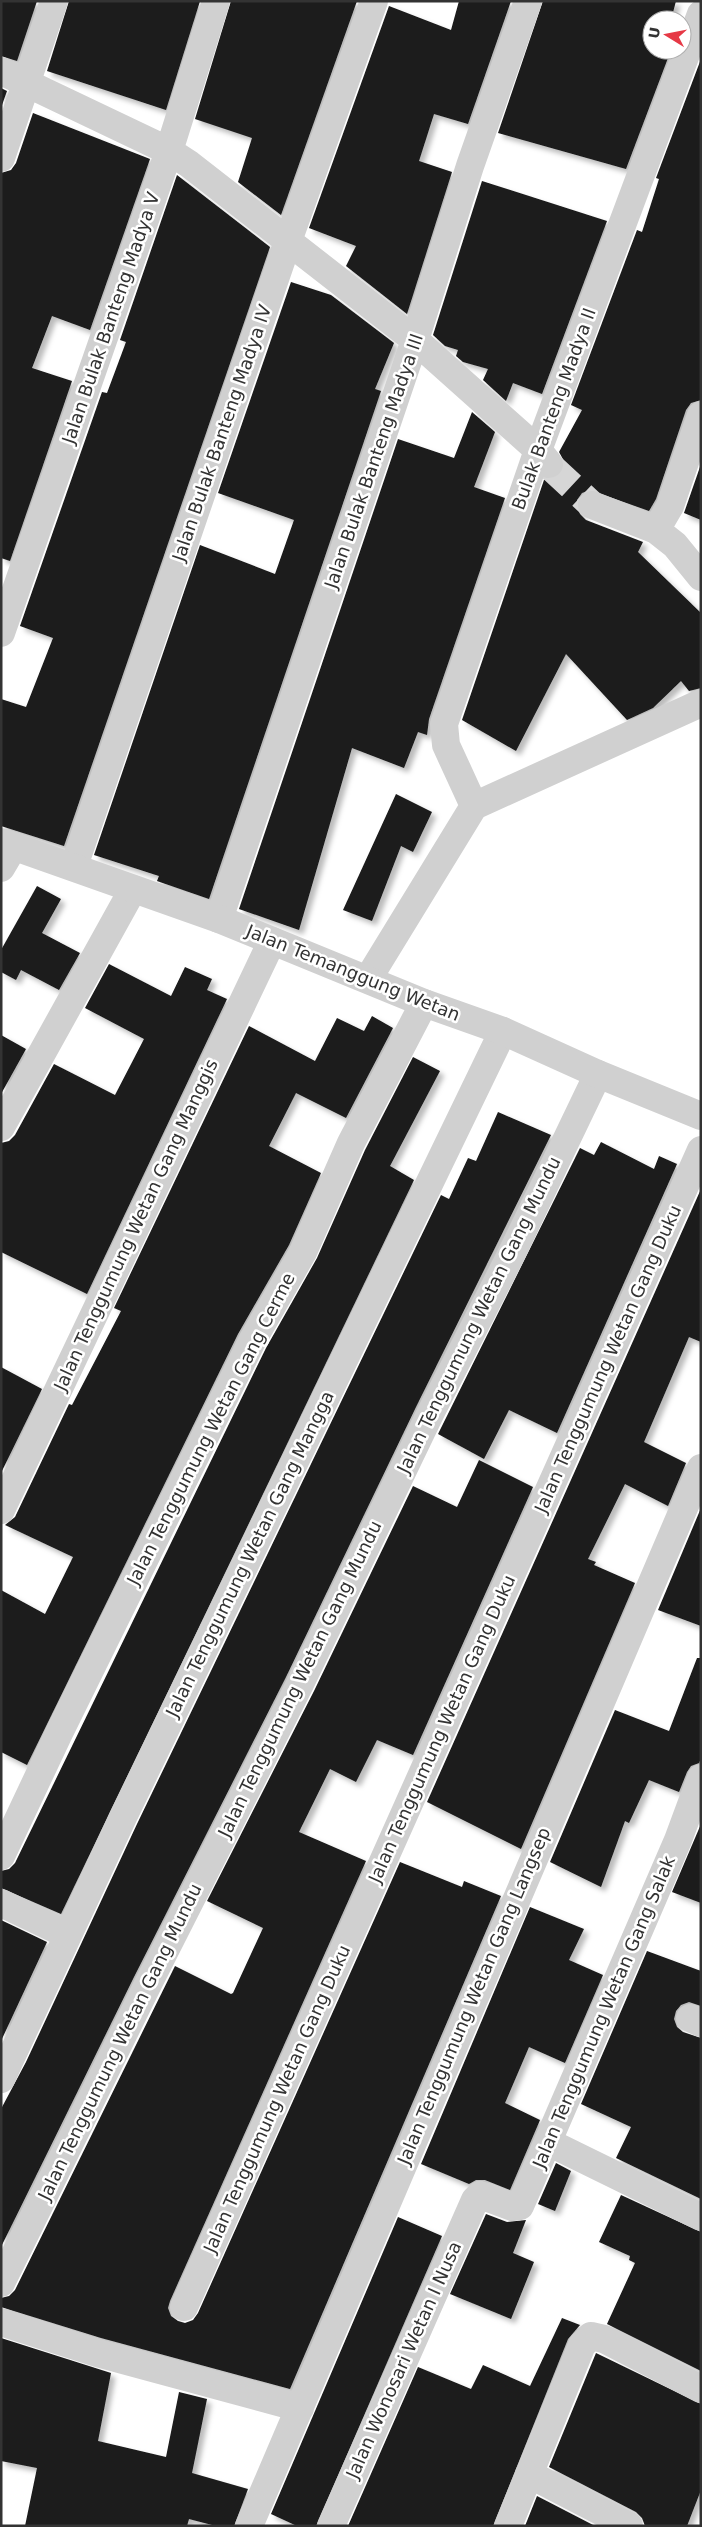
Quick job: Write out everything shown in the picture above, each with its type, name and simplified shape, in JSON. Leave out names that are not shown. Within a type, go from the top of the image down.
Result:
[{"type":"street","points":[[1,158],[54,1]]},
{"type":"street","name":"Jalan Bulak Banteng Madya V","points":[[1,633],[169,151],[216,1]]},
{"type":"street","name":"Jalan Bulak Banteng Madya IV","points":[[74,866],[288,240],[374,1]]},
{"type":"street","name":"Jalan Bulak Banteng Madya III","points":[[219,919],[415,340],[470,166],[528,1]]},
{"type":"street","name":"Bulak Banteng Madya II","points":[[474,806],[446,745],[444,724],[544,459],[701,14]]},
{"type":"street","points":[[1,72],[169,151],[190,164],[415,340],[544,459]]},
{"type":"street","points":[[656,530],[670,506],[701,415]]},
{"type":"street","points":[[592,504],[656,530],[675,545],[701,578]]},
{"type":"street","points":[[368,979],[474,806],[701,703]]},
{"type":"street","name":"Jalan Temanggung Wetan","points":[[5,856],[74,866],[126,902],[219,919],[266,952],[368,979],[419,1013],[500,1039],[592,1085],[701,1116]]},
{"type":"street","points":[[1,1127],[126,902]]},
{"type":"street","name":"Jalan Tenggumung Wetan Gang Manggis","points":[[1,1510],[266,952]]},
{"type":"street","name":"Jalan Tenggumung Wetan Gang Cerme","points":[[1,1856],[58,1733],[252,1341],[302,1252],[351,1143],[419,1013]]},
{"type":"street","name":"Jalan Tenggumung Wetan Gang Mangga","points":[[1,2080],[68,1935],[500,1039]]},
{"type":"street","name":"Jalan Tenggumung Wetan Gang Mundu","points":[[1,2283],[148,1984],[300,1684],[430,1414],[514,1249],[592,1085]]},
{"type":"street","name":"Jalan Tenggumung Wetan Gang Duku","points":[[184,2307],[701,1150]]},
{"type":"street","name":"Jalan Tenggumung Wetan Gang Langsep","points":[[249,2526],[701,1468]]},
{"type":"street","name":"Jalan Tenggumung Wetan Gang Salak","points":[[480,2195],[512,2207],[520,2206],[678,1840],[701,1778]]},
{"type":"street","points":[[1,1903],[68,1935]]},
{"type":"street","points":[[548,2142],[701,2217]]},
{"type":"street","name":"Jalan Wonosari Wetan I Nusa","points":[[331,2526],[475,2200],[480,2195]]},
{"type":"street","points":[[1,2322],[97,2353],[300,2408]]},
{"type":"street","points":[[508,2526],[582,2345],[592,2336],[604,2339],[701,2389]]},
{"type":"street","points":[[528,2474],[629,2526]]},
{"type":"building","points":[[1,1],[37,1],[17,61],[1,56]]},
{"type":"building","points":[[69,1],[200,1],[166,110],[47,71]]},
{"type":"building","points":[[231,1],[357,1],[281,215],[238,182],[252,138],[195,119]]},
{"type":"building","points":[[459,1],[511,1],[468,124],[434,114],[419,161],[452,172],[407,314],[346,266],[356,246],[309,228],[389,6],[451,30]]},
{"type":"building","points":[[543,1],[676,1],[674,10],[642,10],[642,60],[667,60],[626,169],[498,133]]},
{"type":"building","points":[[701,59],[701,400],[691,403],[686,410],[656,499],[649,511],[590,490],[582,493],[577,500],[577,507],[580,514],[586,520],[643,542],[638,552],[701,613],[701,688],[689,691],[681,681],[653,708],[627,720],[566,654],[516,751],[462,720],[544,480],[558,477],[564,469],[564,461],[559,452],[582,410],[571,405],[637,230],[642,232],[659,179],[656,178]]},
{"type":"building","points":[[1,88],[7,91],[1,108]]},
{"type":"building","points":[[33,113],[150,159],[90,330],[52,316],[32,368],[72,381],[10,561],[1,558],[1,173],[11,170],[16,163]]},
{"type":"building","points":[[177,175],[270,247],[64,846],[1,826],[1,699],[26,707],[53,638],[20,626],[102,392],[107,393],[126,342],[120,340]]},
{"type":"building","points":[[482,181],[607,221],[542,394],[513,383],[506,401],[483,380],[488,369],[463,362],[456,356],[458,350],[445,346],[433,335]]},
{"type":"building","points":[[291,282],[331,295],[394,343],[375,389],[381,391],[209,899],[157,881],[159,876],[94,855],[200,545],[275,574],[294,520],[218,493]]},
{"type":"building","points":[[472,412],[495,432],[474,487],[505,498],[429,719],[427,735],[418,732],[404,768],[352,748],[299,930],[239,909],[398,439],[454,458]]},
{"type":"building","points":[[701,464],[701,520],[684,513]]},
{"type":"building","points":[[396,794],[432,812],[413,852],[401,846],[372,921],[343,910]]},
{"type":"building","points":[[37,886],[61,899],[42,933],[80,953],[59,990],[21,970],[16,980],[1,972],[1,950]]},
{"type":"building","points":[[109,964],[171,996],[185,967],[212,979],[207,990],[227,999],[87,1294],[1,1252],[1,1143],[9,1141],[15,1135],[54,1064],[115,1095],[144,1039],[85,1008]]},
{"type":"building","points":[[372,1016],[393,1028],[346,1118],[296,1093],[269,1146],[321,1173],[289,1245],[238,1334],[27,1765],[1,1752],[1,1590],[45,1614],[73,1557],[5,1525],[15,1517],[69,1404],[72,1405],[121,1311],[114,1308],[249,1026],[315,1061],[337,1018],[364,1031]]},
{"type":"building","points":[[1,1035],[26,1049],[1,1094]]},
{"type":"building","points":[[413,1057],[440,1071],[390,1166],[414,1180],[61,1914],[1,1888],[1,1871],[9,1869],[15,1863],[266,1348],[317,1258],[365,1150]]},
{"type":"building","points":[[498,1112],[551,1135],[416,1407],[286,1677],[134,1977],[1,2247],[1,2109],[26,2062],[137,1824],[441,1195],[449,1199],[468,1158],[476,1161]]},
{"type":"building","points":[[601,1142],[654,1169],[659,1156],[677,1164],[557,1433],[509,1410],[484,1459],[438,1434],[580,1148],[594,1155]]},
{"type":"building","points":[[701,1189],[701,1342],[689,1337],[644,1442],[686,1463],[668,1506],[625,1484],[588,1559],[596,1562],[594,1565],[635,1583],[521,1849],[427,1802]]},
{"type":"building","points":[[1,1367],[42,1389],[1,1473]]},
{"type":"building","points":[[479,1460],[533,1487],[413,1755],[377,1740],[356,1782],[330,1769],[299,1832],[366,1861],[168,2308],[171,2316],[185,2323],[193,2320],[198,2313],[400,1862],[462,1887],[464,1881],[501,1896],[290,2389],[101,2338],[1,2307],[1,2298],[9,2296],[15,2290],[175,1966],[231,1994],[233,1993],[263,1928],[207,1901],[314,1691],[413,1486],[457,1507]]},
{"type":"building","points":[[701,1508],[701,1626],[658,1610]]},
{"type":"building","points":[[697,1658],[701,1658],[701,1758],[699,1763],[691,1766],[687,1772],[679,1792],[649,1780],[629,1823],[625,1821],[601,1887],[550,1862],[615,1710],[669,1731]]},
{"type":"building","points":[[701,1824],[701,1903],[672,1892]]},
{"type":"building","points":[[530,1907],[584,1929],[569,1960],[603,1975],[565,2063],[529,2047],[505,2103],[540,2120],[510,2190],[485,2180],[476,2180],[469,2184],[421,2164]]},
{"type":"building","points":[[1,1920],[47,1942],[1,2041]]},
{"type":"building","points":[[647,1951],[701,1971],[701,2006],[689,2002],[681,2005],[676,2011],[674,2019],[677,2027],[683,2032],[701,2038],[701,2199],[616,2158],[631,2127],[581,2104]]},
{"type":"building","points":[[556,2163],[571,2171],[555,2211],[538,2204]]},
{"type":"building","points":[[621,2195],[701,2232],[701,2371],[607,2324],[635,2263],[629,2260],[630,2256],[599,2242]]},
{"type":"building","points":[[486,2214],[507,2222],[526,2220],[513,2253],[534,2262],[511,2319],[450,2294]]},
{"type":"building","points":[[398,2217],[442,2236],[316,2526],[297,2526],[271,2514]]},
{"type":"building","points":[[562,2318],[580,2325],[568,2339],[493,2526],[348,2526],[418,2367],[471,2389],[483,2365],[530,2386]]},
{"type":"building","points":[[1,2338],[111,2373],[98,2441],[166,2457],[179,2392],[207,2399],[192,2473],[248,2489],[234,2526],[216,2526],[189,2519],[187,2526],[25,2526],[37,2468],[1,2461]]},
{"type":"building","points":[[596,2353],[701,2404],[701,2490],[687,2526],[645,2526],[642,2518],[636,2512],[549,2467]]},
{"type":"building","points":[[537,2496],[595,2526],[525,2526]]},
{"type":"tunnel","points":[[551,467],[592,505]]}]
